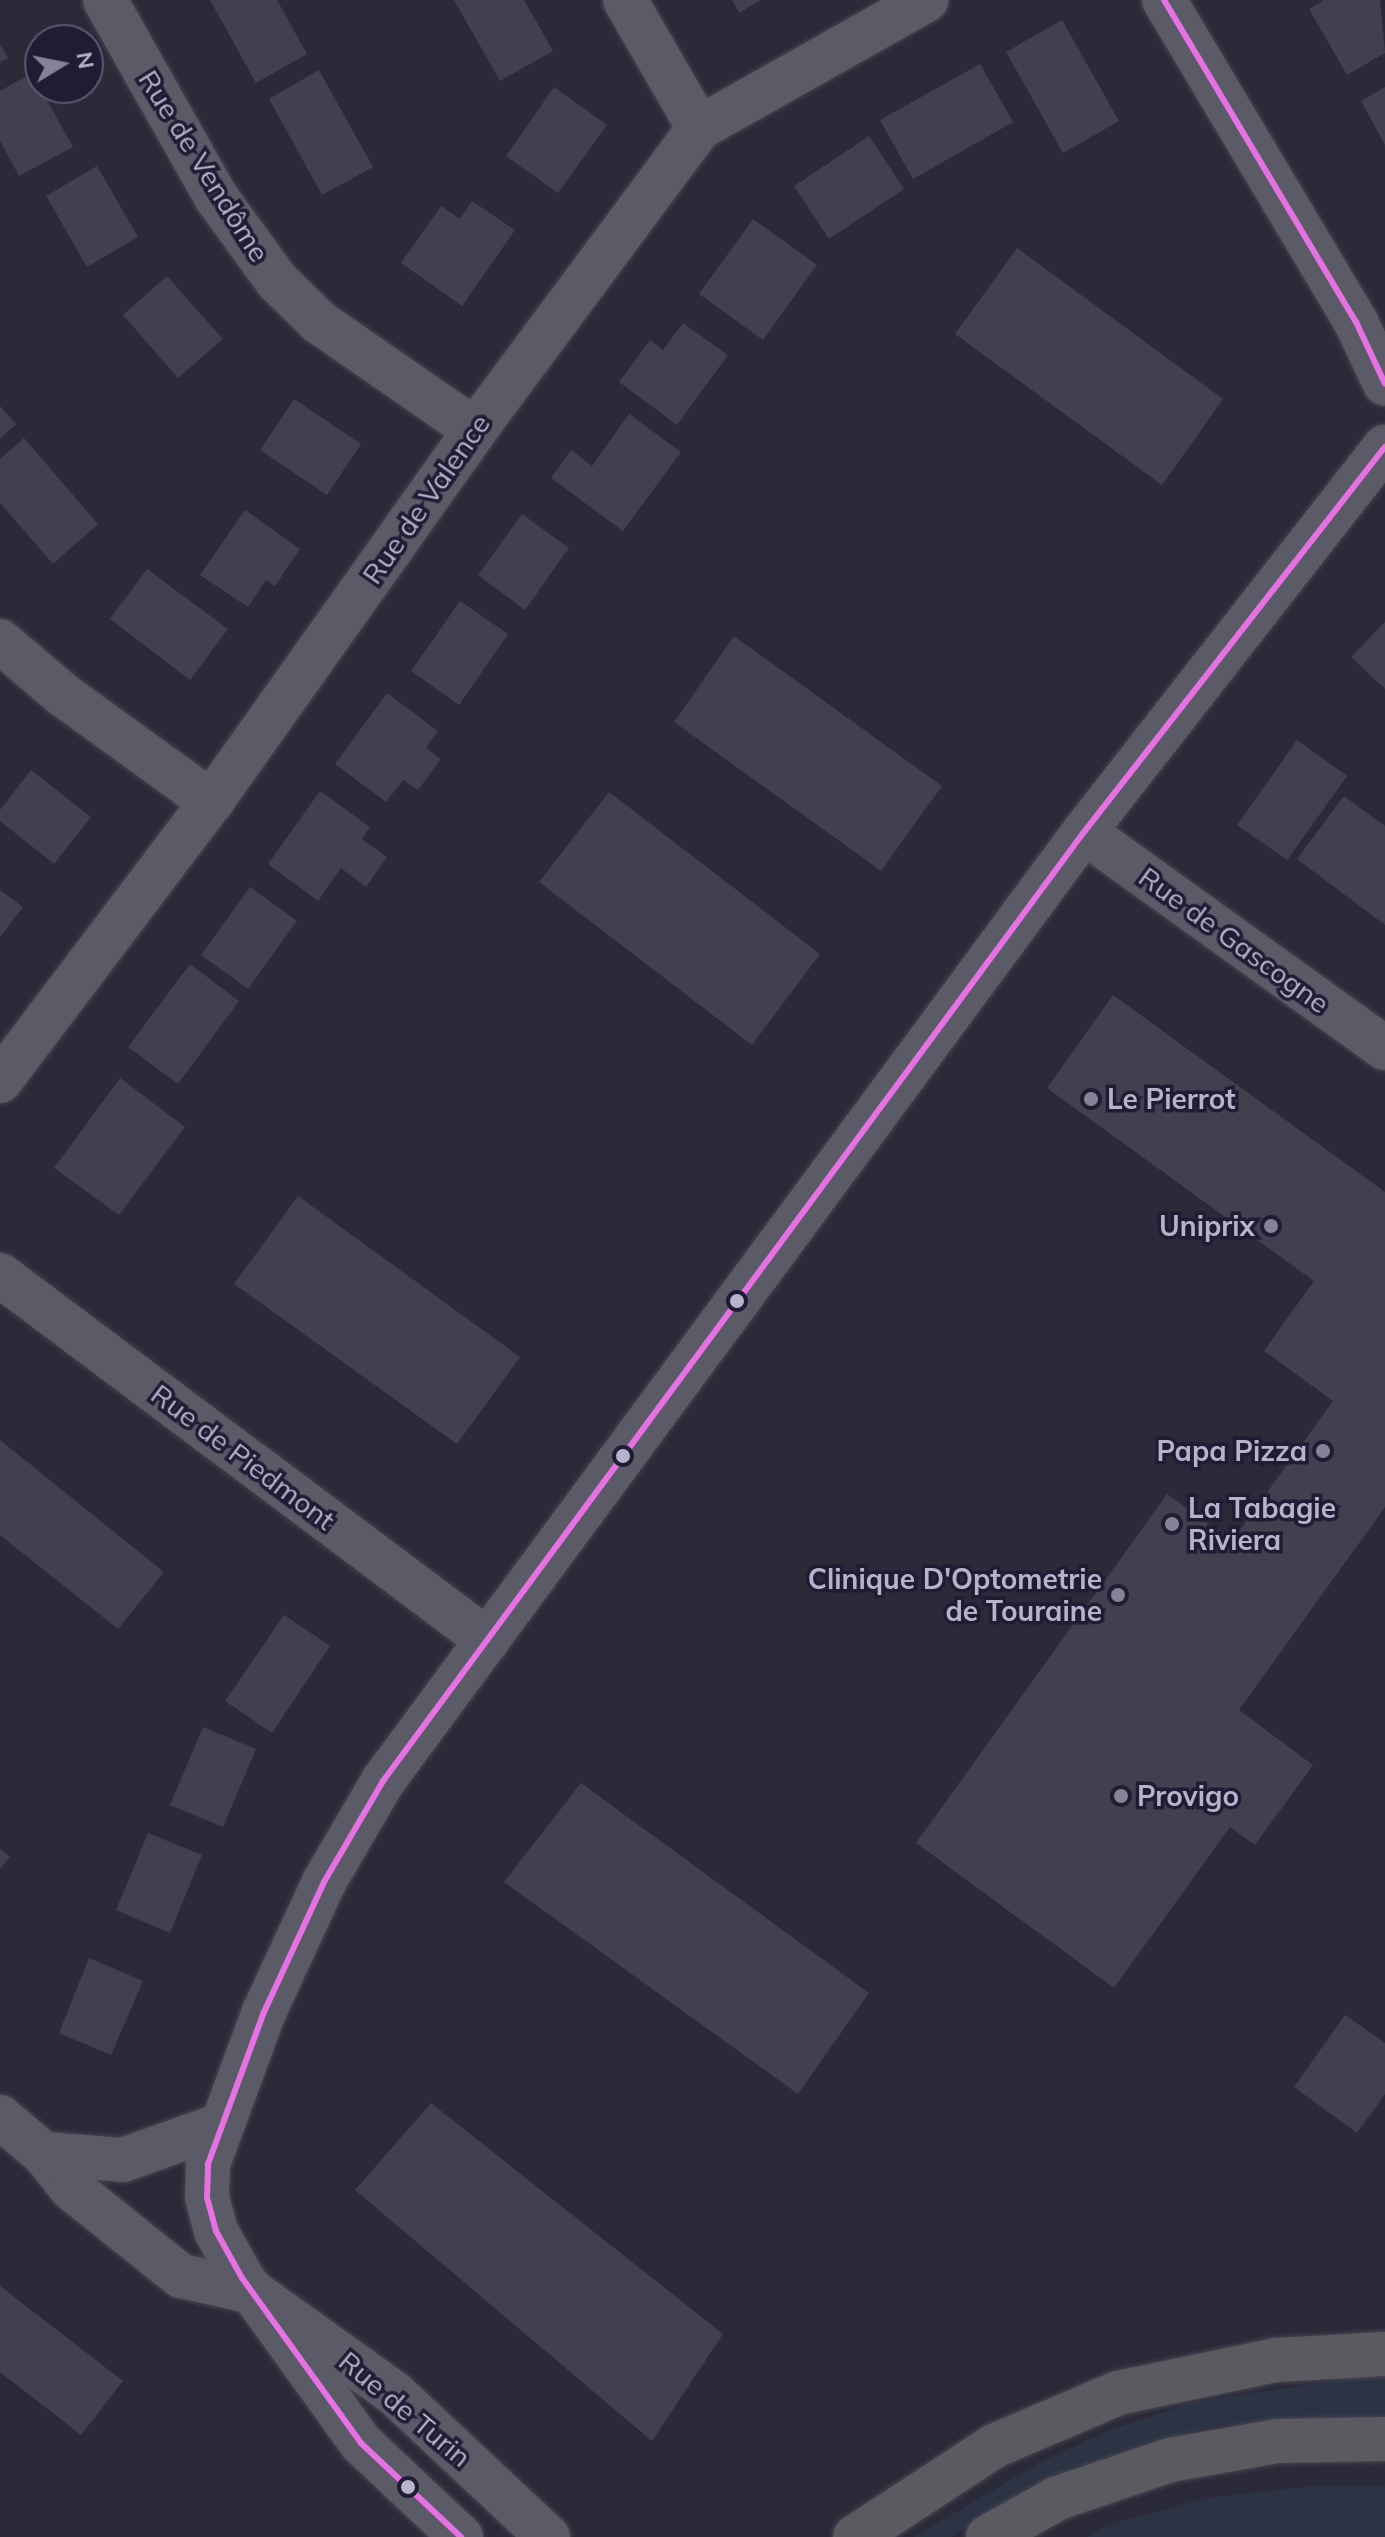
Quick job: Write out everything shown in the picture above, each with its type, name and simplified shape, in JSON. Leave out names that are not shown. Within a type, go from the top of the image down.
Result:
[{"type":"highway","points":[[855,2537],[994,2446],[1105,2398],[1237,2366],[1385,2354]]},
{"type":"highway","points":[[988,2537],[1058,2498],[1170,2460],[1278,2441],[1385,2439]]},
{"type":"street","name":"Rue de Vendôme","points":[[105,0],[216,197],[277,281],[319,322],[475,430]]},
{"type":"street","points":[[625,0],[699,128]]},
{"type":"street","name":"Rue de Valence","points":[[0,1081],[211,802],[475,430],[699,128],[926,0]]},
{"type":"street","points":[[1164,0],[1356,322],[1385,384]]},
{"type":"street","points":[[253,2292],[223,2248],[210,2213],[207,2172],[218,2126],[264,2012],[339,1854],[383,1781],[1084,832],[1385,447]]},
{"type":"street","points":[[0,641],[62,694],[211,802]]},
{"type":"street","name":"Rue de Gascogne","points":[[1084,832],[1385,1048]]},
{"type":"street","name":"Rue de Piedmont","points":[[0,1275],[487,1640]]},
{"type":"street","name":"Rue de Turin","points":[[0,2117],[44,2154],[71,2188],[181,2276],[253,2292],[394,2393],[548,2537]]},
{"type":"street","points":[[44,2154],[123,2160],[218,2126]]},
{"type":"street","name":"Rue de Turin","points":[[253,2292],[361,2443],[461,2537]]},
{"type":"shaded area","points":[[1364,2376],[1385,2377],[1385,2417],[1221,2424],[1150,2442],[1054,2477],[951,2537],[914,2537],[1041,2462],[1104,2432],[1194,2402]]},
{"type":"shaded area","points":[[1385,2485],[1385,2537],[1087,2537],[1108,2525],[1206,2498],[1305,2487]]},
{"type":"building","points":[[210,0],[277,0],[307,54],[256,83]]},
{"type":"building","points":[[454,0],[524,0],[553,51],[500,81]]},
{"type":"building","points":[[732,0],[761,0],[739,13]]},
{"type":"building","points":[[1324,0],[1380,0],[1385,53],[1347,75],[1309,9]]},
{"type":"building","points":[[1062,20],[1119,121],[1063,153],[1006,52]]},
{"type":"building","points":[[0,44],[8,58],[0,62]]},
{"type":"building","points":[[980,64],[1013,122],[913,179],[880,120]]},
{"type":"building","points":[[319,70],[373,167],[322,195],[269,99]]},
{"type":"building","points":[[24,78],[24,104],[49,104],[73,147],[19,176],[0,141],[0,91]]},
{"type":"building","points":[[554,87],[607,125],[558,193],[506,156]]},
{"type":"building","points":[[1385,87],[1385,145],[1361,101]]},
{"type":"building","points":[[869,136],[904,189],[829,239],[794,186]]},
{"type":"building","points":[[97,166],[138,237],[87,267],[46,196]]},
{"type":"building","points":[[472,201],[515,230],[462,306],[401,263],[441,206],[460,219]]},
{"type":"building","points":[[753,219],[817,265],[763,340],[699,294]]},
{"type":"building","points":[[1017,248],[1223,399],[1162,485],[955,334]]},
{"type":"building","points":[[167,276],[223,339],[178,378],[123,315]]},
{"type":"building","points":[[683,323],[728,355],[677,425],[619,382],[650,340],[663,350]]},
{"type":"building","points":[[294,399],[361,444],[327,495],[260,450]]},
{"type":"building","points":[[0,406],[16,424],[0,439]]},
{"type":"building","points":[[629,414],[681,452],[623,531],[551,478],[571,450],[592,466]]},
{"type":"building","points":[[24,438],[98,524],[53,564],[0,503],[0,459]]},
{"type":"building","points":[[245,510],[300,549],[275,586],[266,580],[248,607],[200,575]]},
{"type":"building","points":[[522,514],[569,548],[525,610],[478,575]]},
{"type":"building","points":[[147,569],[228,629],[190,680],[110,619]]},
{"type":"building","points":[[460,601],[508,634],[459,705],[411,671]]},
{"type":"building","points":[[1385,622],[1385,689],[1351,657]]},
{"type":"building","points":[[734,636],[942,786],[881,871],[674,722]]},
{"type":"building","points":[[387,693],[438,731],[426,748],[441,759],[418,790],[403,780],[386,802],[335,764]]},
{"type":"building","points":[[1297,740],[1347,776],[1287,860],[1237,825]]},
{"type":"building","points":[[31,770],[91,817],[54,864],[0,821],[0,810]]},
{"type":"building","points":[[320,791],[370,827],[362,839],[387,857],[366,887],[341,868],[318,901],[268,864]]},
{"type":"building","points":[[609,792],[820,954],[752,1045],[539,882]]},
{"type":"building","points":[[1344,796],[1385,826],[1385,925],[1297,859]]},
{"type":"building","points":[[250,887],[297,921],[248,989],[201,955]]},
{"type":"building","points":[[0,890],[23,907],[0,937]]},
{"type":"building","points":[[190,964],[239,1001],[178,1084],[128,1047]]},
{"type":"building","points":[[1113,995],[1385,1192],[1385,1507],[1239,1710],[1313,1765],[1255,1845],[1230,1827],[1114,1988],[916,1843],[1167,1494],[1232,1541],[1333,1401],[1264,1351],[1314,1281],[1047,1088]]},
{"type":"building","points":[[120,1078],[185,1127],[119,1215],[54,1168]]},
{"type":"building","points":[[298,1196],[520,1357],[457,1444],[234,1284]]},
{"type":"building","points":[[0,1440],[164,1572],[118,1629],[0,1535]]},
{"type":"building","points":[[284,1615],[330,1646],[272,1733],[225,1701]]},
{"type":"building","points":[[203,1727],[256,1749],[223,1827],[170,1805]]},
{"type":"building","points":[[581,1783],[869,1993],[798,2094],[504,1882]]},
{"type":"building","points":[[148,1833],[202,1855],[170,1933],[116,1910]]},
{"type":"building","points":[[0,1848],[10,1857],[0,1869]]},
{"type":"building","points":[[89,1958],[143,1981],[111,2055],[59,2033]]},
{"type":"building","points":[[1345,2015],[1385,2043],[1385,2094],[1357,2133],[1294,2087]]},
{"type":"building","points":[[431,2103],[723,2334],[652,2441],[355,2190]]},
{"type":"building","points":[[0,2286],[123,2381],[81,2435],[0,2372]]},
{"type":"transit line","points":[[1164,0],[1356,322],[1385,384]]},
{"type":"transit line","points":[[461,2537],[361,2443],[242,2278],[216,2231],[207,2197],[208,2164],[264,2012],[324,1882],[383,1781],[1084,832],[1385,447]]},
{"type":"place","name":"Le Pierrot","points":[[1091,1099]]},
{"type":"place","name":"Uniprix","points":[[1271,1226]]},
{"type":"place","name":"Papa Pizza","points":[[1323,1451]]},
{"type":"place","name":"La Tabagie Riviera","points":[[1172,1524]]},
{"type":"place","name":"Clinique D'Optometrie de Touraine","points":[[1118,1595]]},
{"type":"place","name":"Provigo","points":[[1121,1796]]}]
